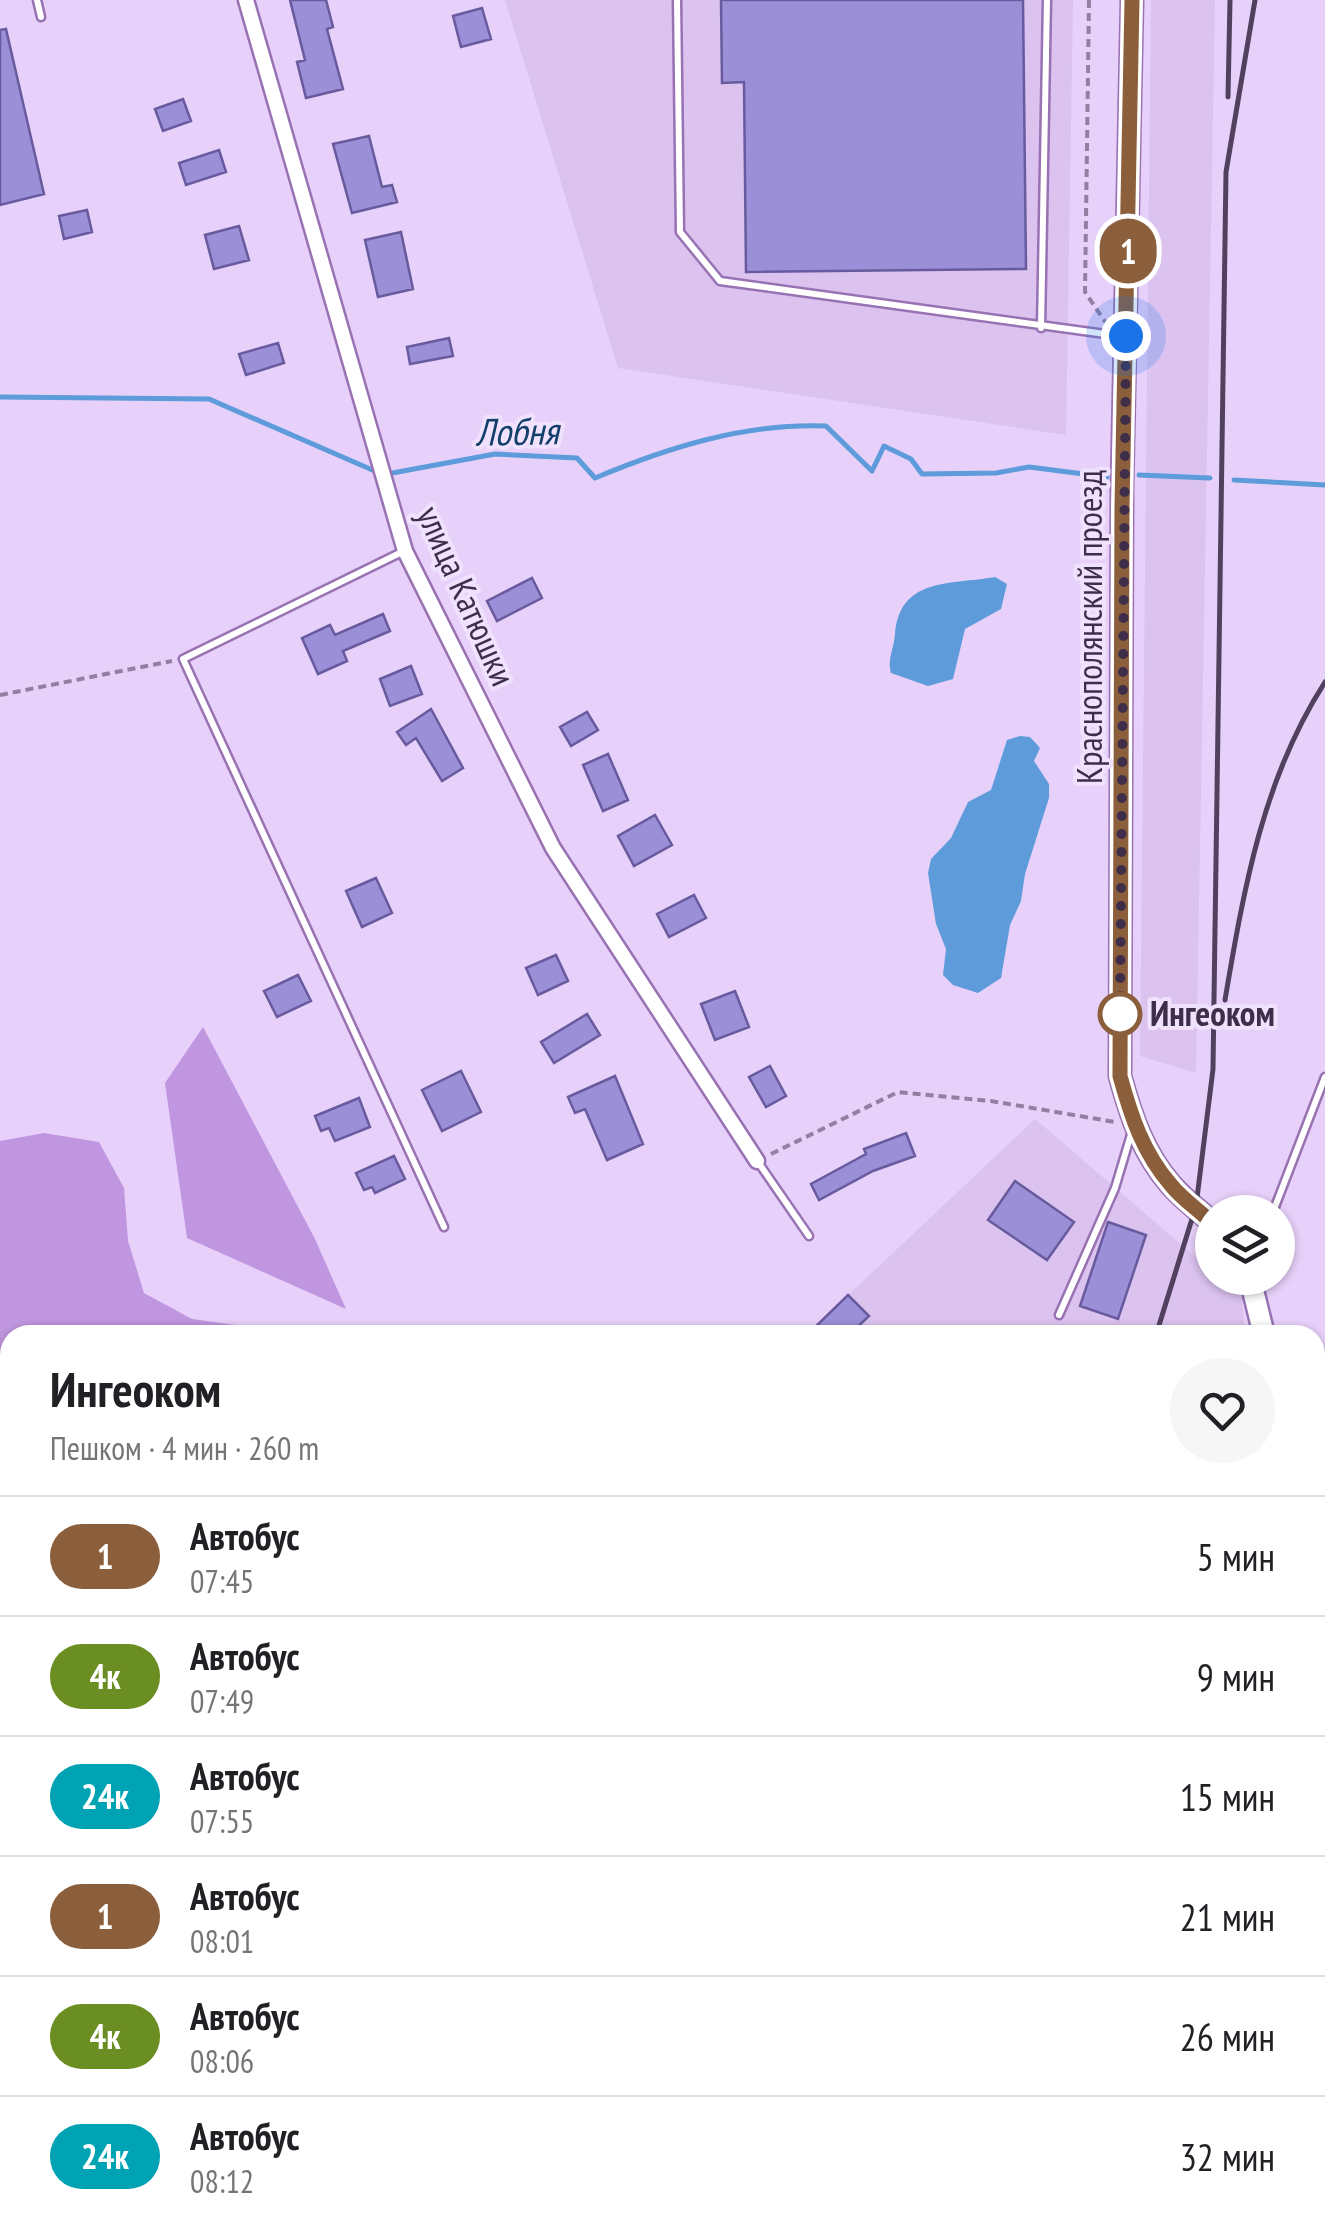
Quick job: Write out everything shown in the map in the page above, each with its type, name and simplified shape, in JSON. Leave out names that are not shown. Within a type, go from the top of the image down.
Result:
[{"type":"main road","name":"Краснополянский проезд","points":[[1132,0],[1120,336],[1120,1076],[1134,1126],[1173,1188],[1195,1208]]},
{"type":"main road","points":[[1254,1295],[1262,1325]]},
{"type":"street","name":"улица Катюшки","points":[[246,0],[405,551],[553,848],[757,1161]]},
{"type":"lane","points":[[37,0],[41,16]]},
{"type":"lane","points":[[678,0],[680,232],[720,281],[1120,336]]},
{"type":"lane","points":[[1041,328],[1047,0]]},
{"type":"lane","points":[[405,551],[183,659],[352,1036],[444,1227]]},
{"type":"lane","points":[[1279,1195],[1325,1076]]},
{"type":"lane","points":[[1059,1315],[1115,1188],[1134,1126]]},
{"type":"lane","points":[[757,1161],[809,1236]]},
{"type":"path","points":[[1089,0],[1085,292],[1120,336]]},
{"type":"path","points":[[0,695],[183,659]]},
{"type":"path","points":[[757,1161],[898,1092],[991,1101],[1134,1126]]},
{"type":"shaded area","points":[[505,0],[1073,0],[1066,435],[618,368]]},
{"type":"shaded area","points":[[1151,0],[1215,0],[1196,1073],[1140,1056]]},
{"type":"shaded area","points":[[203,1027],[315,1239],[346,1309],[187,1238],[165,1083]]},
{"type":"shaded area","points":[[1035,1119],[1195,1256],[1195,1295],[1242,1296],[1244,1325],[817,1325]]},
{"type":"shaded area","points":[[44,1133],[99,1142],[124,1188],[128,1241],[144,1293],[192,1319],[236,1325],[0,1325],[0,1141]]},
{"type":"water","points":[[995,577],[1007,584],[1001,609],[965,629],[953,679],[928,686],[891,673],[890,658],[906,602],[930,587]]},
{"type":"water","points":[[1030,737],[1040,748],[1034,761],[1049,784],[1049,798],[1025,874],[1021,901],[1010,925],[1001,978],[978,993],[953,985],[943,975],[946,949],[936,924],[928,873],[931,859],[951,838],[968,802],[991,790],[1007,740]]},
{"type":"building","points":[[290,0],[326,0],[333,27],[327,29],[343,89],[306,98],[297,62],[305,60]]},
{"type":"building","points":[[721,0],[1023,0],[1026,269],[746,272],[744,82],[722,83]]},
{"type":"building","points":[[482,8],[491,39],[461,47],[453,16]]},
{"type":"building","points":[[6,29],[44,194],[0,205],[0,30]]},
{"type":"building","points":[[183,99],[191,121],[163,131],[155,109]]},
{"type":"building","points":[[369,136],[382,187],[392,185],[397,202],[352,213],[333,144]]},
{"type":"building","points":[[219,150],[226,172],[186,185],[179,163]]},
{"type":"building","points":[[87,210],[92,232],[64,239],[59,216]]},
{"type":"building","points":[[239,226],[249,260],[214,269],[205,235]]},
{"type":"building","points":[[401,232],[413,289],[378,297],[365,240]]},
{"type":"building","points":[[449,338],[453,356],[410,364],[407,347]]},
{"type":"building","points":[[278,343],[284,363],[246,375],[239,354]]},
{"type":"building","points":[[532,578],[542,598],[497,621],[487,601]]},
{"type":"building","points":[[383,614],[390,631],[343,651],[347,661],[318,674],[302,638],[330,625],[335,635]]},
{"type":"building","points":[[411,666],[422,694],[390,706],[380,679]]},
{"type":"building","points":[[431,709],[463,768],[442,781],[416,738],[406,745],[397,732]]},
{"type":"building","points":[[587,712],[598,730],[571,746],[560,727]]},
{"type":"building","points":[[608,754],[628,800],[603,811],[583,765]]},
{"type":"building","points":[[655,815],[672,845],[634,866],[618,836]]},
{"type":"building","points":[[376,878],[392,913],[362,927],[346,891]]},
{"type":"building","points":[[694,895],[706,918],[669,937],[657,914]]},
{"type":"building","points":[[556,955],[568,981],[538,995],[526,968]]},
{"type":"building","points":[[298,975],[311,1001],[277,1017],[264,991]]},
{"type":"building","points":[[735,991],[749,1027],[715,1040],[701,1004]]},
{"type":"building","points":[[587,1014],[600,1035],[554,1063],[541,1042]]},
{"type":"building","points":[[770,1066],[786,1096],[766,1107],[749,1077]]},
{"type":"building","points":[[461,1071],[481,1112],[442,1131],[422,1090]]},
{"type":"building","points":[[615,1076],[643,1144],[607,1160],[585,1109],[575,1113],[568,1097]]},
{"type":"building","points":[[359,1098],[370,1127],[335,1141],[329,1128],[321,1131],[315,1116]]},
{"type":"building","points":[[906,1133],[915,1156],[873,1171],[819,1200],[811,1184],[866,1154],[864,1149]]},
{"type":"building","points":[[394,1156],[405,1179],[375,1193],[372,1187],[364,1190],[356,1173]]},
{"type":"building","points":[[1015,1181],[1074,1222],[1047,1260],[988,1220]]},
{"type":"building","points":[[1108,1222],[1146,1235],[1118,1319],[1080,1306]]},
{"type":"building","points":[[848,1295],[869,1316],[860,1325],[817,1325]]},
{"type":"waterway","name":"Лобня","points":[[0,397],[209,399],[377,472]]},
{"type":"waterway","name":"Лобня","points":[[387,474],[495,454],[577,458],[595,478],[708,439],[767,428],[826,426],[872,471],[884,446],[911,459],[922,474],[996,473],[1029,467],[1107,477]]},
{"type":"waterway","name":"Лобня","points":[[1139,475],[1210,478]]},
{"type":"waterway","name":"Лобня","points":[[1234,480],[1325,485]]},
{"type":"railway","points":[[1228,97],[1230,0]]},
{"type":"railway","points":[[1159,1325],[1196,1206],[1213,1069],[1226,172],[1255,0]]},
{"type":"railway","points":[[1225,1000],[1249,875],[1271,795],[1286,756],[1325,682]]},
{"type":"bus line","name":"1","points":[[1132,0],[1122,507],[1120,1076],[1134,1126],[1151,1158],[1173,1188],[1195,1205]]},
{"type":"place","name":"Ингеоком","points":[[1120,1014]]},
{"type":"route","points":[[1120,1014],[1126,336]]}]
